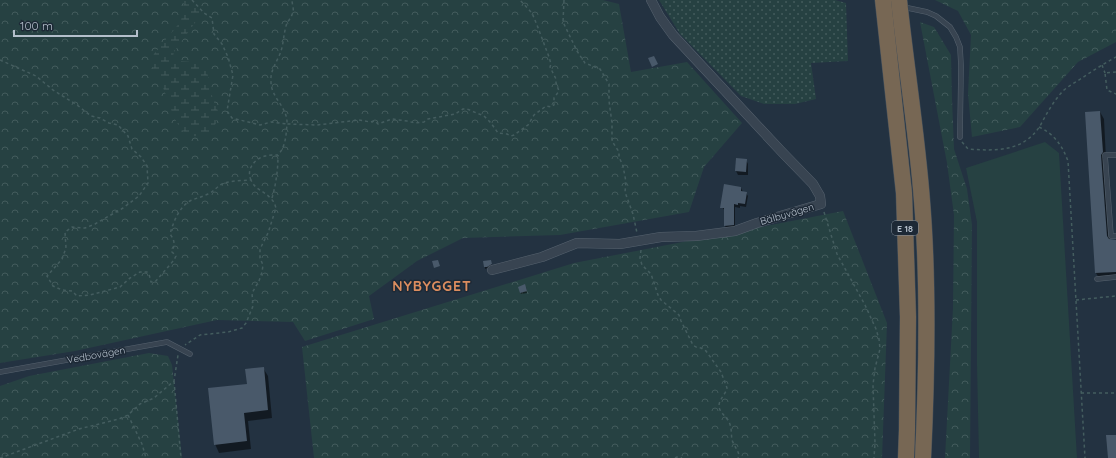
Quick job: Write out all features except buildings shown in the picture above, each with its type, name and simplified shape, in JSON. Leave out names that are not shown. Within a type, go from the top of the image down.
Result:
[{"type":"highway","name":"E 18","points":[[883,0],[904,193],[908,317],[906,458]]},
{"type":"highway","name":"E 18","points":[[903,4],[916,131],[926,270],[926,378],[923,458]]},
{"type":"street","name":"Bälbyvägen","points":[[492,270],[542,256],[577,243],[620,244],[661,237],[696,236],[735,231],[821,204],[820,196],[813,184],[673,35],[660,17],[651,0]]},
{"type":"lane","points":[[903,4],[936,16],[950,27],[956,37],[960,47],[961,66],[960,137]]},
{"type":"lane","points":[[1116,155],[1105,155],[1111,236],[1116,236]]},
{"type":"lane","points":[[1097,279],[1116,277]]},
{"type":"lane","name":"Vedbovägen","points":[[0,372],[167,342],[190,354]]},
{"type":"path","points":[[192,0],[204,13],[212,18],[214,34],[222,44],[228,57],[233,75],[227,111],[232,118],[260,125],[271,122],[317,125],[359,120],[370,122],[375,121],[378,124],[392,119],[415,123],[455,114],[463,109],[467,109],[484,116],[491,122],[498,133],[511,136],[528,125],[534,115],[546,106],[552,107],[554,105],[554,98],[559,91],[556,80],[550,68],[551,64],[549,57],[532,13],[520,0]]},
{"type":"path","points":[[272,199],[276,182],[278,155],[284,145],[288,118],[285,109],[273,91],[271,83],[272,73],[274,64],[282,48],[287,23],[293,12],[292,0]]},
{"type":"path","points":[[960,137],[962,143],[968,149],[1004,149],[1014,147],[1030,137],[1039,127],[1050,107],[1064,91],[1116,57]]},
{"type":"path","points":[[0,60],[36,76],[53,90],[91,116],[118,125],[128,136],[132,149],[141,157],[147,166],[148,183],[139,196],[123,208],[95,224],[85,228],[72,227],[65,232],[66,248],[62,259],[47,276],[53,286],[62,290],[72,291],[77,296],[90,295],[120,287],[140,272],[147,272],[151,282],[155,282],[176,256],[172,252],[175,245],[170,234],[172,224],[183,206],[190,201],[211,192],[221,184],[233,181],[250,180]]},
{"type":"path","points":[[1102,65],[1105,73],[1107,90],[1116,94]]},
{"type":"path","points":[[1105,73],[1116,72]]},
{"type":"path","points":[[1039,127],[1048,132],[1058,141],[1068,161],[1085,458]]},
{"type":"path","points":[[181,458],[174,381],[179,349],[200,335],[228,332],[242,328],[246,323],[253,306],[252,293],[262,272],[263,265],[260,258],[260,249],[268,233],[276,208],[272,199],[252,184],[248,175],[251,166],[257,160],[266,156],[278,155]]},
{"type":"path","points":[[821,204],[837,254],[865,305],[880,340],[880,349],[875,368],[873,385],[875,443],[874,458]]},
{"type":"path","points":[[1076,300],[1116,296]]},
{"type":"path","points":[[0,458],[79,429],[119,419],[128,415],[140,404],[154,398],[161,390],[174,381]]},
{"type":"path","points":[[1081,393],[1116,393]]},
{"type":"path","points":[[128,415],[142,444],[146,458]]},
{"type":"path","points":[[676,458],[682,458]]},
{"type":"green space","points":[[0,0],[603,0],[619,4],[631,72],[687,62],[742,123],[704,167],[689,212],[560,235],[463,238],[417,261],[369,296],[374,319],[305,341],[293,322],[217,320],[75,351],[0,363]]},
{"type":"green space","points":[[185,0],[193,0],[199,3],[203,7],[202,13],[174,52],[173,56],[179,61],[193,62],[207,72],[213,100],[218,111],[216,123],[210,134],[203,137],[194,136],[182,131],[173,116],[161,83],[151,65],[154,54],[181,21]]},
{"type":"green space","points":[[659,0],[835,0],[846,3],[848,61],[811,63],[816,99],[795,104],[764,104],[741,96],[680,34]]},
{"type":"green space","points":[[935,0],[1116,0],[1116,42],[1078,62],[1020,127],[972,137],[968,94],[971,35],[958,11]]},
{"type":"green space","points":[[920,22],[934,27],[951,55],[954,149],[967,189],[972,225],[970,458],[945,458],[953,308],[954,215],[947,163]]},
{"type":"green space","points":[[1045,142],[1059,153],[1077,458],[979,458],[977,366],[977,222],[966,168]]},
{"type":"green space","points":[[843,211],[887,323],[882,458],[314,458],[302,347],[574,263]]},
{"type":"green space","points":[[149,353],[168,356],[172,365],[182,458],[0,458],[0,386],[29,376]]},
{"type":"district","name":"NYBYGGET","points":[[432,286]]}]
